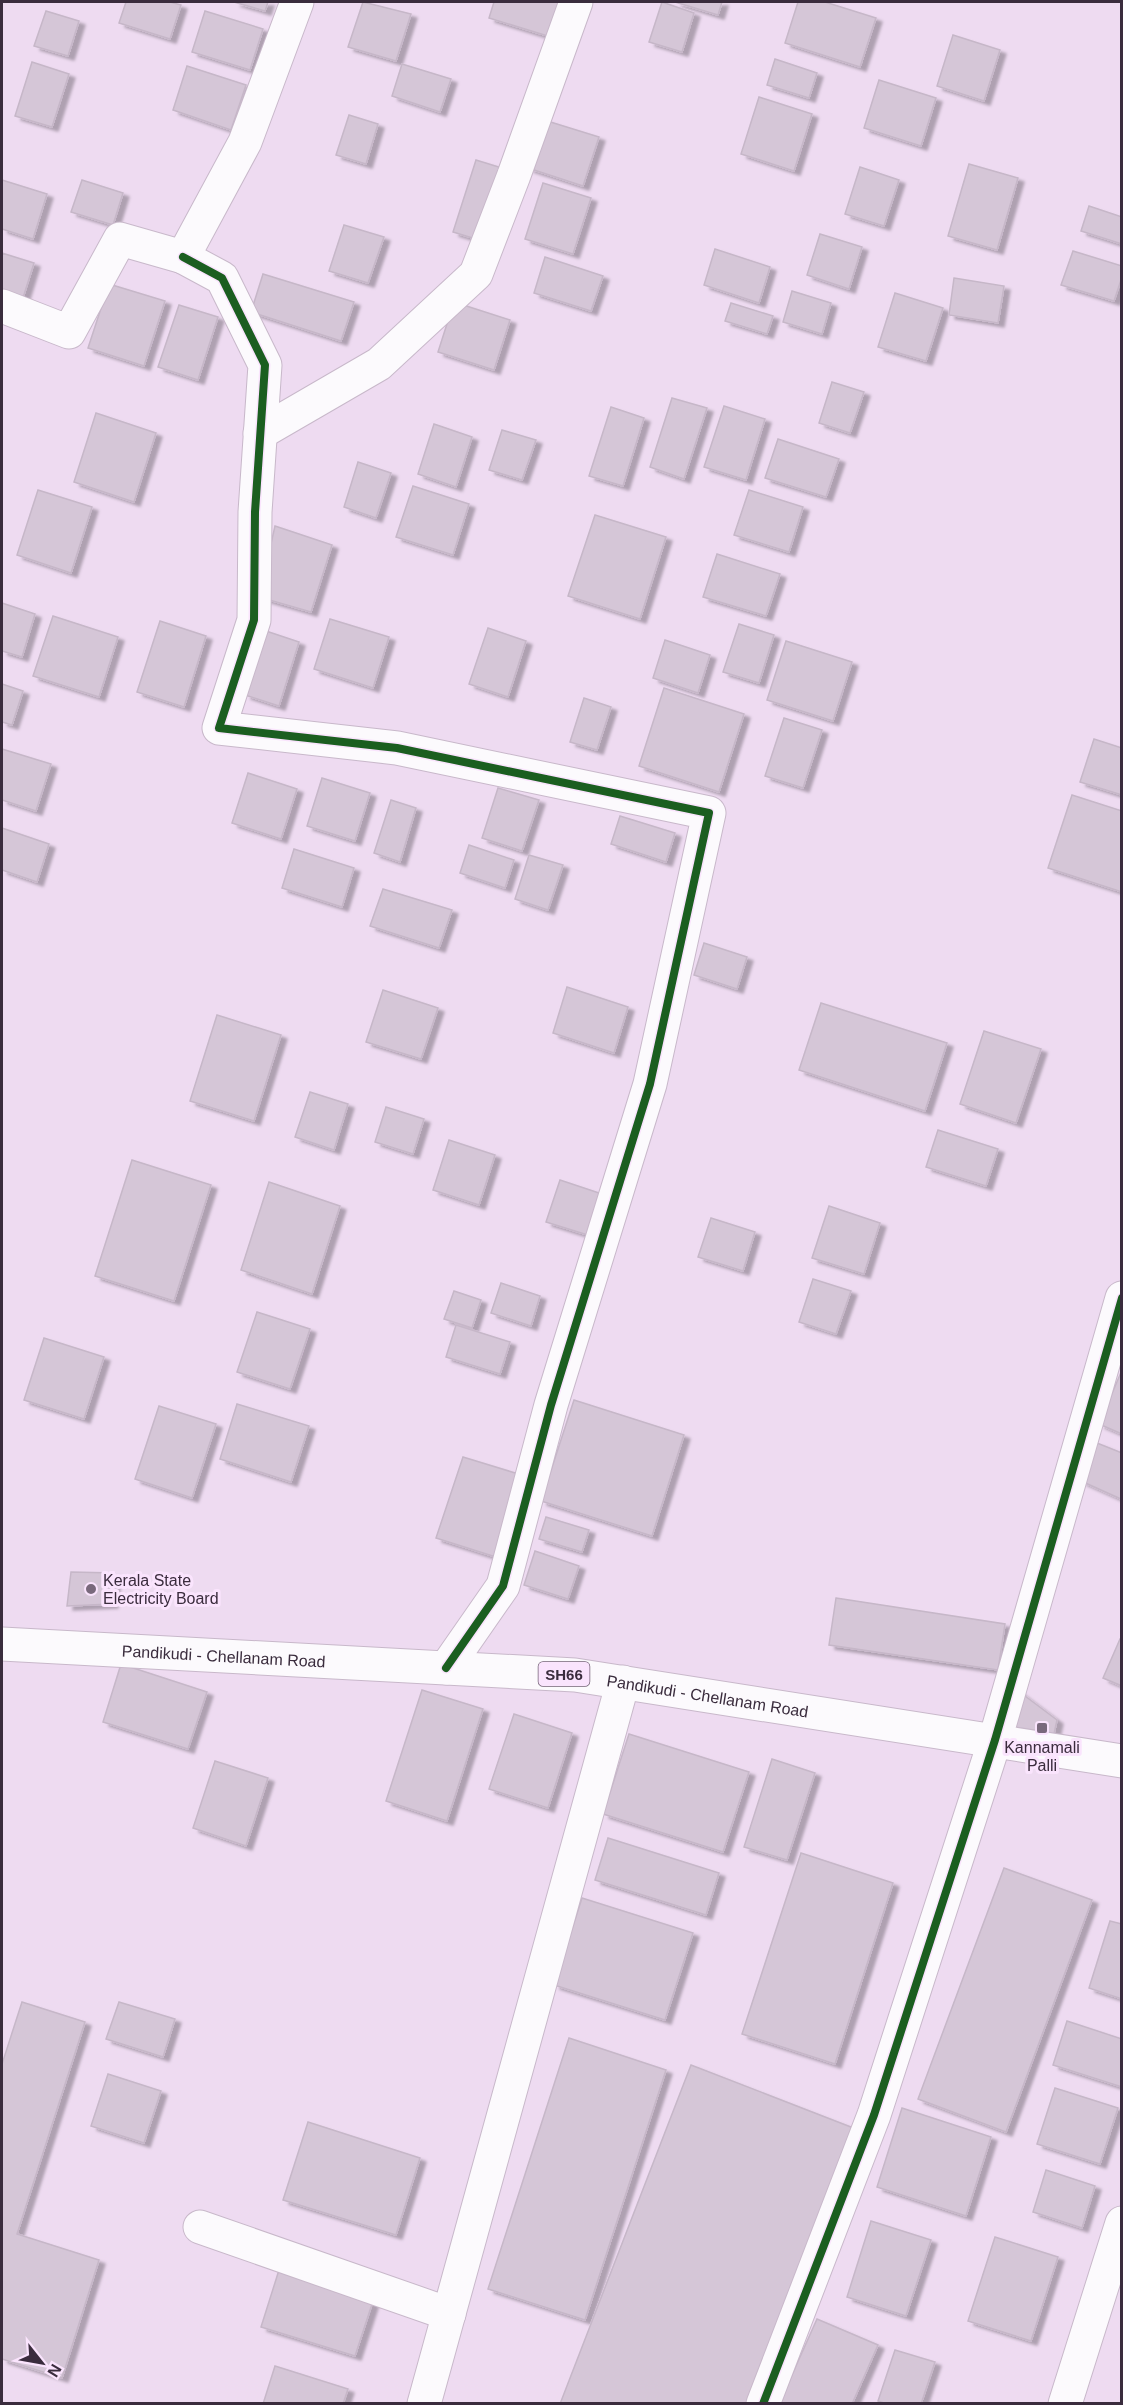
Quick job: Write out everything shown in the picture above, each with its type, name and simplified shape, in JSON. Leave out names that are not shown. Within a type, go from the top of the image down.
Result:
[{"type":"street","points":[[183,256],[246,142],[297,2]]},
{"type":"street","points":[[260,433],[379,364],[476,274],[576,2]]},
{"type":"street","points":[[2,306],[69,332],[120,239],[183,256],[222,278],[264,365],[254,620],[219,728],[397,748],[709,813],[650,1084],[550,1405],[503,1586],[446,1668]]},
{"type":"street","points":[[763,2403],[874,2115],[995,1740],[1122,1298]]},
{"type":"street","name":"Pandikudi - Chellanam Road","points":[[2,1644],[575,1675],[1122,1761]]},
{"type":"street","points":[[424,2403],[623,1682]]},
{"type":"street","points":[[1065,2403],[1122,2223]]},
{"type":"street","points":[[200,2227],[449,2314]]},
{"type":"building","points":[[126,2],[170,2],[181,5],[170,39],[119,23]]},
{"type":"building","points":[[234,2],[268,2],[265,11]]},
{"type":"building","points":[[363,2],[411,14],[396,61],[348,47]]},
{"type":"building","points":[[494,2],[562,2],[551,37],[489,18]]},
{"type":"building","points":[[662,2],[694,13],[682,52],[649,42]]},
{"type":"building","points":[[675,2],[722,2],[718,15]]},
{"type":"building","points":[[798,2],[825,2],[876,18],[860,67],[785,43]]},
{"type":"building","points":[[46,11],[79,21],[68,56],[34,46]]},
{"type":"building","points":[[205,11],[263,29],[250,70],[192,52]]},
{"type":"building","points":[[953,35],[1000,50],[984,101],[937,86]]},
{"type":"building","points":[[775,59],[817,73],[809,98],[767,85]]},
{"type":"building","points":[[32,62],[69,74],[52,127],[15,116]]},
{"type":"building","points":[[402,64],[451,79],[440,112],[392,96]]},
{"type":"building","points":[[187,66],[246,85],[231,130],[173,110]]},
{"type":"building","points":[[879,80],[936,98],[921,146],[864,128]]},
{"type":"building","points":[[759,97],[812,114],[794,171],[741,154]]},
{"type":"building","points":[[349,115],[378,124],[366,164],[336,155]]},
{"type":"building","points":[[544,120],[599,137],[583,186],[528,168]]},
{"type":"building","points":[[476,160],[502,168],[479,240],[453,232]]},
{"type":"building","points":[[969,164],[1018,178],[997,250],[948,236]]},
{"type":"building","points":[[860,167],[899,180],[884,226],[845,214]]},
{"type":"building","points":[[2,180],[47,194],[33,239],[2,229]]},
{"type":"building","points":[[82,180],[123,193],[113,225],[71,212]]},
{"type":"building","points":[[543,183],[591,198],[573,254],[525,239]]},
{"type":"building","points":[[1089,206],[1122,217],[1122,244],[1081,231]]},
{"type":"building","points":[[344,225],[384,237],[368,283],[329,271]]},
{"type":"building","points":[[820,234],[862,247],[849,289],[807,275]]},
{"type":"building","points":[[715,249],[770,267],[759,303],[704,285]]},
{"type":"building","points":[[1073,251],[1122,266],[1122,277],[1114,301],[1061,285]]},
{"type":"building","points":[[2,253],[34,263],[22,301],[2,294]]},
{"type":"building","points":[[545,257],[603,276],[591,311],[534,293]]},
{"type":"building","points":[[263,274],[354,302],[341,341],[251,312]]},
{"type":"building","points":[[954,278],[1004,286],[998,323],[949,315]]},
{"type":"building","points":[[109,284],[165,301],[144,366],[88,348]]},
{"type":"building","points":[[792,291],[831,303],[822,334],[783,322]]},
{"type":"building","points":[[895,293],[943,308],[926,361],[878,347]]},
{"type":"building","points":[[454,302],[510,320],[494,370],[438,352]]},
{"type":"building","points":[[731,303],[773,316],[767,334],[725,321]]},
{"type":"building","points":[[179,305],[218,317],[198,380],[158,367]]},
{"type":"building","points":[[832,382],[864,392],[850,433],[819,423]]},
{"type":"building","points":[[672,398],[707,408],[684,479],[650,467]]},
{"type":"building","points":[[724,406],[765,419],[746,480],[704,467]]},
{"type":"building","points":[[611,407],[644,418],[623,486],[589,476]]},
{"type":"building","points":[[96,413],[156,433],[134,502],[74,482]]},
{"type":"building","points":[[434,424],[472,437],[456,487],[418,474]]},
{"type":"building","points":[[502,430],[536,440],[522,480],[489,470]]},
{"type":"building","points":[[778,439],[839,459],[826,497],[765,478]]},
{"type":"building","points":[[358,462],[391,473],[376,518],[344,507]]},
{"type":"building","points":[[413,486],[469,504],[453,555],[396,537]]},
{"type":"building","points":[[38,490],[92,507],[71,573],[17,555]]},
{"type":"building","points":[[749,490],[803,507],[789,552],[734,535]]},
{"type":"building","points":[[595,515],[666,537],[640,619],[568,596]]},
{"type":"building","points":[[275,526],[332,545],[311,612],[259,597]]},
{"type":"building","points":[[717,554],[780,574],[766,616],[703,597]]},
{"type":"building","points":[[2,603],[35,614],[22,657],[2,651]]},
{"type":"building","points":[[53,616],[118,637],[99,697],[33,676]]},
{"type":"building","points":[[330,619],[389,637],[373,688],[314,669]]},
{"type":"building","points":[[160,621],[206,636],[184,707],[137,692]]},
{"type":"building","points":[[739,624],[774,635],[759,683],[723,672]]},
{"type":"building","points":[[488,628],[526,641],[508,697],[469,684]]},
{"type":"building","points":[[266,631],[299,642],[279,706],[245,695]]},
{"type":"building","points":[[665,640],[710,655],[698,693],[653,678]]},
{"type":"building","points":[[786,641],[852,662],[833,721],[767,700]]},
{"type":"building","points":[[2,684],[23,691],[12,725],[2,722]]},
{"type":"building","points":[[664,688],[744,714],[719,792],[639,766]]},
{"type":"building","points":[[584,698],[611,707],[597,750],[570,742]]},
{"type":"building","points":[[784,718],[822,730],[803,788],[765,776]]},
{"type":"building","points":[[1094,739],[1122,748],[1122,795],[1080,782]]},
{"type":"building","points":[[2,749],[51,764],[36,811],[2,800]]},
{"type":"building","points":[[248,773],[297,789],[281,839],[232,823]]},
{"type":"building","points":[[322,778],[370,793],[355,841],[307,826]]},
{"type":"building","points":[[498,788],[539,800],[522,851],[482,838]]},
{"type":"building","points":[[1072,795],[1122,811],[1122,892],[1048,868]]},
{"type":"building","points":[[391,800],[416,808],[400,862],[374,853]]},
{"type":"building","points":[[620,816],[675,833],[666,862],[611,844]]},
{"type":"building","points":[[2,828],[49,844],[37,882],[2,870]]},
{"type":"building","points":[[469,845],[514,860],[505,888],[460,873]]},
{"type":"building","points":[[294,849],[354,868],[342,907],[282,888]]},
{"type":"building","points":[[529,855],[563,865],[548,910],[515,899]]},
{"type":"building","points":[[383,889],[452,910],[439,948],[370,926]]},
{"type":"building","points":[[704,943],[747,957],[737,989],[694,975]]},
{"type":"building","points":[[567,987],[628,1007],[614,1053],[553,1033]]},
{"type":"building","points":[[383,990],[438,1008],[421,1059],[366,1042]]},
{"type":"building","points":[[821,1003],[947,1043],[925,1111],[799,1070]]},
{"type":"building","points":[[217,1015],[281,1035],[254,1121],[190,1101]]},
{"type":"building","points":[[984,1031],[1041,1049],[1016,1123],[960,1104]]},
{"type":"building","points":[[310,1092],[348,1104],[334,1150],[295,1137]]},
{"type":"building","points":[[386,1107],[424,1119],[413,1154],[375,1142]]},
{"type":"building","points":[[938,1130],[998,1149],[986,1186],[926,1167]]},
{"type":"building","points":[[449,1140],[495,1155],[479,1205],[433,1190]]},
{"type":"building","points":[[132,1160],[211,1185],[174,1301],[95,1276]]},
{"type":"building","points":[[560,1180],[605,1195],[591,1236],[546,1222]]},
{"type":"building","points":[[269,1182],[340,1206],[312,1294],[241,1270]]},
{"type":"building","points":[[829,1206],[880,1223],[864,1274],[812,1258]]},
{"type":"building","points":[[711,1218],[755,1232],[743,1271],[698,1257]]},
{"type":"building","points":[[813,1279],[851,1291],[836,1334],[799,1322]]},
{"type":"building","points":[[501,1283],[540,1296],[531,1326],[491,1313]]},
{"type":"building","points":[[454,1291],[481,1300],[472,1328],[444,1319]]},
{"type":"building","points":[[257,1312],[310,1329],[290,1389],[237,1372]]},
{"type":"building","points":[[456,1325],[510,1342],[500,1374],[446,1357]]},
{"type":"building","points":[[44,1338],[104,1357],[84,1419],[24,1400]]},
{"type":"building","points":[[1122,1370],[1122,1434],[1099,1424]]},
{"type":"building","points":[[574,1400],[684,1435],[652,1536],[541,1501]]},
{"type":"building","points":[[237,1404],[309,1426],[291,1482],[220,1459]]},
{"type":"building","points":[[159,1406],[216,1424],[192,1498],[135,1479]]},
{"type":"building","points":[[1097,1443],[1122,1453],[1121,1499],[1081,1481]]},
{"type":"building","points":[[463,1457],[525,1476],[499,1558],[436,1538]]},
{"type":"building","points":[[546,1517],[589,1530],[582,1552],[539,1539]]},
{"type":"building","points":[[535,1551],[579,1566],[568,1599],[524,1585]]},
{"type":"building","name":"Kerala State Electricity Board","points":[[71,1572],[115,1573],[112,1604],[67,1606]]},
{"type":"building","points":[[836,1598],[1005,1624],[998,1670],[829,1645]]},
{"type":"building","points":[[1120,1639],[1122,1640],[1122,1686],[1103,1678]]},
{"type":"building","points":[[121,1664],[207,1692],[188,1749],[103,1722]]},
{"type":"building","points":[[422,1690],[483,1709],[447,1821],[386,1801]]},
{"type":"building","points":[[1017,1690],[1057,1720],[1054,1734],[1006,1729]]},
{"type":"building","points":[[514,1714],[572,1733],[548,1808],[489,1789]]},
{"type":"building","points":[[629,1734],[749,1772],[723,1852],[603,1814]]},
{"type":"building","points":[[772,1759],[815,1773],[787,1860],[744,1847]]},
{"type":"building","points":[[215,1761],[268,1778],[246,1846],[193,1828]]},
{"type":"building","points":[[608,1838],[719,1873],[706,1915],[595,1880]]},
{"type":"building","points":[[801,1853],[893,1883],[835,2064],[742,2034]]},
{"type":"building","points":[[1004,1868],[1092,1900],[1006,2132],[918,2099]]},
{"type":"building","points":[[582,1898],[693,1933],[665,2020],[554,1985]]},
{"type":"building","points":[[1110,1921],[1122,1924],[1122,1999],[1089,1988]]},
{"type":"building","points":[[22,2002],[85,2022],[17,2234],[99,2260],[62,2378],[2,2359],[2,2064]]},
{"type":"building","points":[[119,2002],[175,2019],[163,2057],[106,2039]]},
{"type":"building","points":[[1067,2021],[1122,2039],[1122,2087],[1053,2065]]},
{"type":"building","points":[[569,2038],[666,2070],[585,2320],[488,2289]]},
{"type":"building","points":[[691,2065],[856,2129],[749,2404],[560,2404]]},
{"type":"building","points":[[108,2074],[161,2091],[144,2143],[91,2126]]},
{"type":"building","points":[[1055,2088],[1118,2108],[1100,2164],[1037,2144]]},
{"type":"building","points":[[902,2108],[991,2137],[966,2216],[877,2187]]},
{"type":"building","points":[[308,2122],[420,2158],[396,2235],[283,2200]]},
{"type":"building","points":[[1046,2170],[1095,2186],[1082,2228],[1033,2212]]},
{"type":"building","points":[[871,2221],[931,2240],[906,2316],[847,2297]]},
{"type":"building","points":[[995,2237],[1058,2257],[1031,2341],[968,2321]]},
{"type":"building","points":[[279,2270],[373,2301],[355,2356],[261,2327]]},
{"type":"building","points":[[817,2319],[878,2345],[852,2404],[779,2404]]},
{"type":"building","points":[[895,2350],[935,2362],[921,2404],[887,2404],[878,2401]]},
{"type":"building","points":[[275,2366],[348,2389],[343,2404],[263,2404]]},
{"type":"cycle path","points":[[183,257],[222,278],[265,365],[255,512],[254,620],[219,728],[397,748],[709,813],[650,1084],[551,1405],[503,1586],[446,1668]]},
{"type":"cycle path","points":[[763,2404],[874,2115],[995,1740],[1122,1298]]},
{"type":"place","name":"Kerala State Electricity Board","points":[[91,1589]]},
{"type":"place","name":"Kannamali Palli","points":[[1042,1728]]}]
